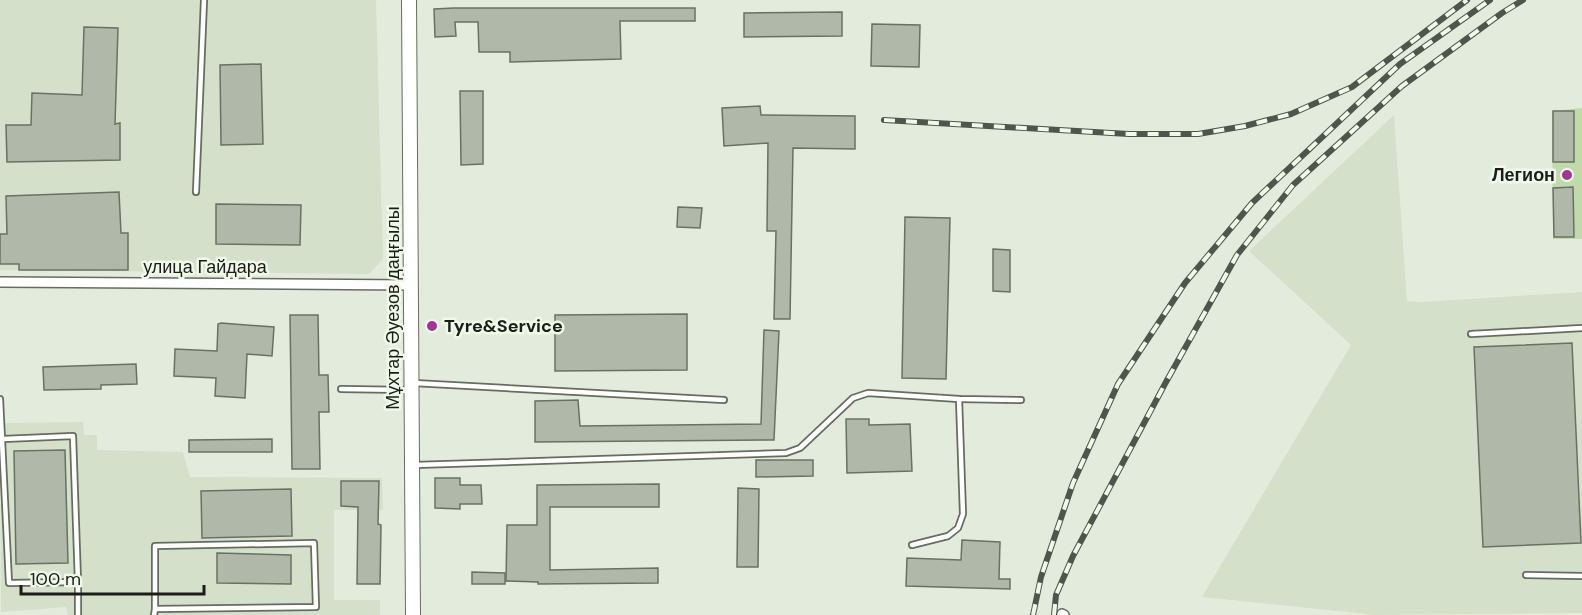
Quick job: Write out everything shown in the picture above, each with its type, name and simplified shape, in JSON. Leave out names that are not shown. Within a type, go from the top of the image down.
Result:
[{"type":"main road","name":"Мұхтар Әуезов даңғылы","points":[[409,0],[412,615]]},
{"type":"street","name":"улица Гайдара","points":[[0,282],[410,285]]},
{"type":"lane","points":[[196,192],[204,0]]},
{"type":"lane","points":[[1471,334],[1582,328]]},
{"type":"lane","points":[[341,389],[411,386],[724,400]]},
{"type":"lane","points":[[412,465],[786,453],[800,448],[853,398],[868,393],[959,399],[1021,400]]},
{"type":"lane","points":[[0,399],[9,583],[78,582]]},
{"type":"lane","points":[[912,545],[948,536],[958,528],[963,514],[959,399]]},
{"type":"lane","points":[[3,439],[73,436],[78,615]]},
{"type":"lane","points":[[314,543],[316,607],[154,612],[154,546],[314,543]]},
{"type":"lane","points":[[1526,575],[1582,576]]},
{"type":"shaded area","points":[[0,0],[376,0],[383,259],[369,274],[0,270]]},
{"type":"shaded area","points":[[1394,115],[1407,301],[1582,292],[1582,613],[1376,615],[1202,597],[1351,345],[1249,251]]},
{"type":"shaded area","points":[[83,422],[84,435],[97,435],[97,450],[183,452],[190,477],[382,478],[383,510],[334,510],[334,600],[380,600],[380,615],[68,615],[66,607],[1,612],[0,423]]},
{"type":"green space","name":"Легион","points":[[1582,108],[1582,239],[1553,239],[1552,111]]},
{"type":"building","points":[[695,8],[695,21],[620,21],[621,59],[510,62],[510,52],[479,52],[478,22],[455,22],[456,36],[435,37],[434,9]]},
{"type":"building","points":[[842,12],[842,36],[744,37],[744,13]]},
{"type":"building","points":[[872,24],[920,25],[919,67],[871,66]]},
{"type":"building","points":[[84,27],[118,28],[115,124],[120,123],[120,160],[7,162],[6,125],[31,125],[32,93],[82,95]]},
{"type":"building","points":[[261,64],[263,144],[221,145],[220,65]]},
{"type":"building","points":[[460,91],[483,91],[483,164],[461,165]]},
{"type":"building","points":[[760,106],[761,115],[855,116],[855,149],[793,148],[790,319],[774,319],[776,231],[767,231],[768,143],[724,146],[722,108]]},
{"type":"building","points":[[1553,111],[1574,111],[1574,162],[1553,162]]},
{"type":"building","points":[[1573,187],[1574,237],[1554,237],[1553,188]]},
{"type":"building","points":[[119,192],[121,233],[128,233],[128,270],[19,270],[19,264],[0,264],[0,234],[7,234],[6,196]]},
{"type":"building","points":[[216,204],[301,205],[300,245],[216,244]]},
{"type":"building","points":[[678,207],[702,208],[700,228],[677,227]]},
{"type":"building","points":[[905,217],[950,218],[946,379],[902,378]]},
{"type":"building","points":[[993,249],[1010,250],[1010,292],[993,291]]},
{"type":"building","points":[[687,314],[687,370],[555,371],[555,315]]},
{"type":"building","points":[[290,315],[318,315],[319,375],[328,375],[329,412],[319,412],[320,469],[292,469]]},
{"type":"building","points":[[218,324],[274,327],[272,356],[247,354],[245,398],[215,396],[216,378],[174,376],[175,349],[217,351]]},
{"type":"building","points":[[764,330],[779,331],[774,440],[535,442],[535,401],[578,400],[580,426],[761,424]]},
{"type":"building","points":[[1572,343],[1581,543],[1483,547],[1474,347]]},
{"type":"building","points":[[136,364],[137,384],[101,385],[101,389],[44,390],[43,367]]},
{"type":"building","points":[[846,419],[869,419],[869,425],[910,424],[912,471],[847,473]]},
{"type":"building","points":[[272,439],[272,452],[189,452],[189,440]]},
{"type":"building","points":[[65,450],[68,563],[16,564],[14,451]]},
{"type":"building","points":[[756,460],[813,460],[813,476],[756,477]]},
{"type":"building","points":[[435,478],[460,478],[460,485],[481,485],[482,504],[460,504],[460,509],[435,508]]},
{"type":"building","points":[[341,481],[379,481],[380,584],[357,584],[358,507],[341,506]]},
{"type":"building","points":[[659,484],[659,507],[550,507],[550,570],[658,568],[658,583],[538,584],[538,582],[506,581],[507,525],[537,525],[537,485]]},
{"type":"building","points":[[738,488],[759,489],[758,567],[737,567]]},
{"type":"building","points":[[291,489],[292,536],[202,538],[201,491]]},
{"type":"building","points":[[962,540],[1000,542],[999,579],[1010,579],[1010,589],[906,586],[907,558],[961,560]]},
{"type":"building","points":[[217,553],[291,555],[291,584],[217,583]]},
{"type":"building","points":[[472,572],[505,573],[505,584],[472,584]]},
{"type":"railway","points":[[884,120],[1129,134],[1198,134],[1245,126],[1291,114],[1352,87],[1467,0]]},
{"type":"railway","points":[[1033,615],[1041,577],[1073,483],[1118,384],[1185,283],[1252,203],[1400,64],[1490,0]]},
{"type":"railway","points":[[1054,615],[1056,595],[1073,556],[1237,255],[1293,185],[1402,86],[1523,0]]},
{"type":"place","name":"Легион","points":[[1567,175]]},
{"type":"place","name":"Tyre&Service","points":[[432,326]]}]
